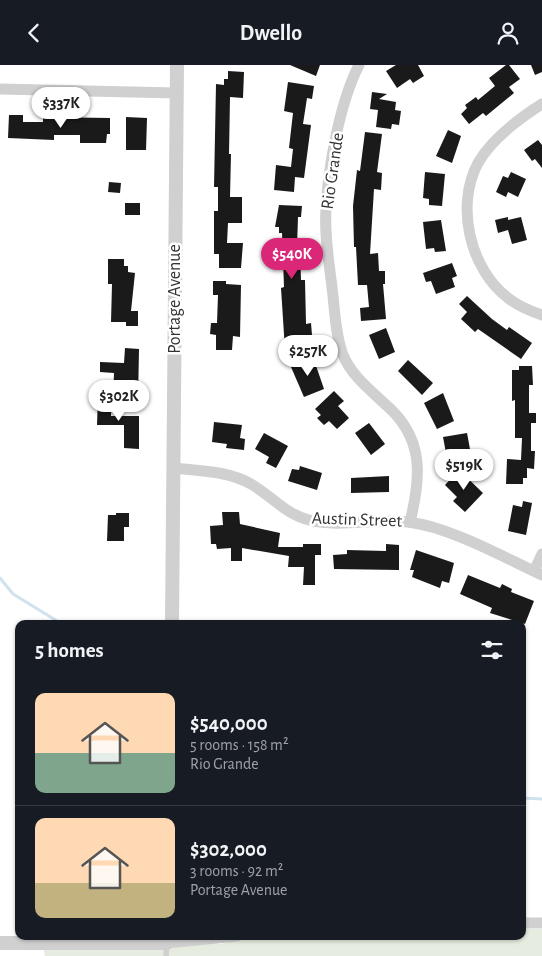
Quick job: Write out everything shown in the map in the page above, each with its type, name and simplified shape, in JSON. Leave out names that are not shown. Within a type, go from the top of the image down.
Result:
[{"type":"street","name":"Portage Avenue","points":[[172,620],[177,65]]},
{"type":"street","name":"Rio Grande","points":[[359,65],[344,100],[329,180],[326,209],[327,245],[338,338],[343,355],[352,372],[397,416],[414,445],[419,476],[410,522]]},
{"type":"street","points":[[0,89],[176,93]]},
{"type":"street","points":[[542,104],[484,154],[471,183],[467,214],[472,241],[482,267],[490,280],[509,299],[542,315]]},
{"type":"street","name":"Austin Street","points":[[174,468],[226,474],[238,478],[267,495],[282,508],[308,520],[324,523],[392,520],[410,522],[448,533],[538,573]]},
{"type":"street","points":[[538,573],[542,555]]},
{"type":"street","points":[[526,923],[542,923]]},
{"type":"street","points":[[0,943],[166,945],[205,940]]},
{"type":"shaded area","points":[[526,929],[542,929],[542,956],[45,956],[43,946],[221,944],[239,940],[526,940]]},
{"type":"building","points":[[290,65],[320,65],[316,76]]},
{"type":"building","points":[[396,65],[418,65],[424,76],[413,83],[410,79],[397,88],[386,71]]},
{"type":"building","points":[[506,65],[509,65],[520,79],[509,87],[514,93],[486,116],[483,113],[469,124],[461,114],[467,108],[465,105],[476,97],[478,100],[495,86],[489,78]]},
{"type":"building","points":[[531,65],[542,65],[542,72],[535,75]]},
{"type":"building","points":[[228,71],[244,72],[243,98],[230,97],[229,154],[231,154],[230,197],[242,197],[242,223],[228,223],[227,243],[243,243],[241,268],[219,268],[219,254],[214,254],[214,211],[218,211],[218,187],[214,187],[216,84],[224,85],[224,79],[228,79]]},
{"type":"building","points":[[288,82],[314,86],[312,99],[307,98],[303,124],[311,125],[304,178],[295,177],[294,192],[274,190],[276,165],[291,167],[293,149],[289,148],[293,113],[284,111]]},
{"type":"building","points":[[372,92],[387,94],[379,99],[396,102],[395,110],[401,111],[399,125],[392,124],[391,129],[376,127],[378,110],[370,109]]},
{"type":"building","points":[[9,115],[23,115],[23,122],[43,122],[43,117],[110,118],[110,134],[107,134],[106,143],[80,143],[80,135],[54,135],[54,140],[8,138]]},
{"type":"building","points":[[126,117],[147,118],[146,150],[126,150]]},
{"type":"building","points":[[448,130],[461,136],[452,163],[436,156]]},
{"type":"building","points":[[365,132],[382,134],[377,172],[382,173],[381,190],[374,189],[370,254],[378,253],[379,271],[385,271],[385,284],[383,284],[386,319],[361,321],[360,308],[369,307],[367,285],[358,285],[356,247],[354,247],[353,206],[357,170],[360,171]]},
{"type":"building","points":[[538,140],[542,145],[542,168],[535,159],[532,161],[524,150]]},
{"type":"building","points":[[425,172],[445,174],[442,206],[429,205],[429,199],[423,198]]},
{"type":"building","points":[[511,172],[526,179],[518,197],[508,192],[506,197],[496,192],[503,176],[508,178]]},
{"type":"building","points":[[109,182],[121,183],[120,193],[108,192]]},
{"type":"building","points":[[125,203],[140,203],[140,215],[125,215]]},
{"type":"building","points":[[279,205],[302,206],[301,217],[298,217],[297,247],[300,246],[301,280],[305,280],[306,324],[311,323],[312,335],[304,336],[304,341],[300,342],[301,349],[285,350],[281,288],[284,287],[282,233],[279,233],[279,227],[275,227]]},
{"type":"building","points":[[508,217],[508,220],[521,217],[527,240],[512,244],[508,230],[498,233],[495,220]]},
{"type":"building","points":[[441,220],[446,251],[435,252],[434,248],[426,249],[423,222]]},
{"type":"building","points":[[108,259],[124,259],[124,266],[128,266],[128,272],[135,273],[131,311],[138,311],[138,326],[126,326],[126,322],[111,322],[112,284],[108,284]]},
{"type":"building","points":[[452,263],[457,276],[452,278],[455,287],[436,294],[431,281],[426,282],[423,273]]},
{"type":"building","points":[[213,281],[226,281],[226,284],[241,285],[240,337],[233,336],[232,350],[216,350],[216,335],[210,334],[211,323],[217,323],[218,295],[213,295]]},
{"type":"building","points":[[467,296],[507,330],[509,327],[532,343],[521,359],[478,329],[475,332],[461,319],[467,312],[459,304]]},
{"type":"building","points":[[386,328],[395,352],[379,359],[369,335]]},
{"type":"building","points":[[125,348],[139,349],[138,401],[113,400],[114,373],[100,372],[100,362],[124,363]]},
{"type":"building","points":[[313,357],[324,389],[304,397],[291,367]]},
{"type":"building","points":[[408,360],[433,383],[422,395],[398,371]]},
{"type":"building","points":[[519,366],[532,366],[533,385],[529,385],[529,413],[536,413],[536,423],[531,423],[531,451],[535,451],[534,469],[527,468],[527,478],[523,478],[523,484],[506,484],[507,459],[521,460],[522,438],[515,438],[515,400],[512,401],[512,370],[519,370]]},
{"type":"building","points":[[334,391],[344,401],[338,406],[349,418],[337,429],[329,421],[324,425],[317,418],[321,415],[315,409]]},
{"type":"building","points":[[443,393],[454,421],[437,429],[424,403]]},
{"type":"building","points":[[98,395],[112,395],[111,416],[139,416],[139,449],[124,448],[124,425],[97,425]]},
{"type":"building","points":[[214,422],[242,425],[240,438],[245,439],[244,450],[226,448],[227,444],[212,442]]},
{"type":"building","points":[[369,423],[385,444],[371,455],[355,433]]},
{"type":"building","points":[[264,433],[288,446],[276,468],[266,463],[269,457],[255,449]]},
{"type":"building","points":[[467,433],[472,460],[448,464],[443,437]]},
{"type":"building","points":[[300,466],[322,473],[317,490],[288,481],[292,469],[299,470]]},
{"type":"building","points":[[459,470],[483,493],[465,512],[453,501],[457,497],[445,485]]},
{"type":"building","points":[[389,476],[389,492],[351,493],[351,478]]},
{"type":"building","points":[[523,501],[532,503],[526,535],[508,531],[513,505],[522,507]]},
{"type":"building","points":[[222,512],[239,512],[240,524],[280,533],[278,547],[303,547],[303,544],[321,544],[321,555],[315,555],[315,585],[303,585],[304,567],[288,567],[289,556],[242,548],[242,561],[231,561],[231,548],[217,549],[216,544],[211,544],[210,526],[223,525]]},
{"type":"building","points":[[116,513],[129,513],[129,527],[124,527],[124,541],[107,541],[108,515],[116,515]]},
{"type":"building","points":[[386,544],[399,545],[399,570],[334,569],[333,555],[347,554],[347,550],[386,551]]},
{"type":"building","points":[[416,550],[454,563],[449,583],[442,581],[440,588],[412,577],[414,570],[410,570]]},
{"type":"building","points":[[468,575],[500,588],[502,584],[512,589],[511,592],[534,601],[526,621],[512,620],[490,613],[492,608],[460,594]]},
{"type":"waterway","points":[[0,578],[13,594],[55,620]]},
{"type":"waterway","points":[[526,798],[542,799]]}]
